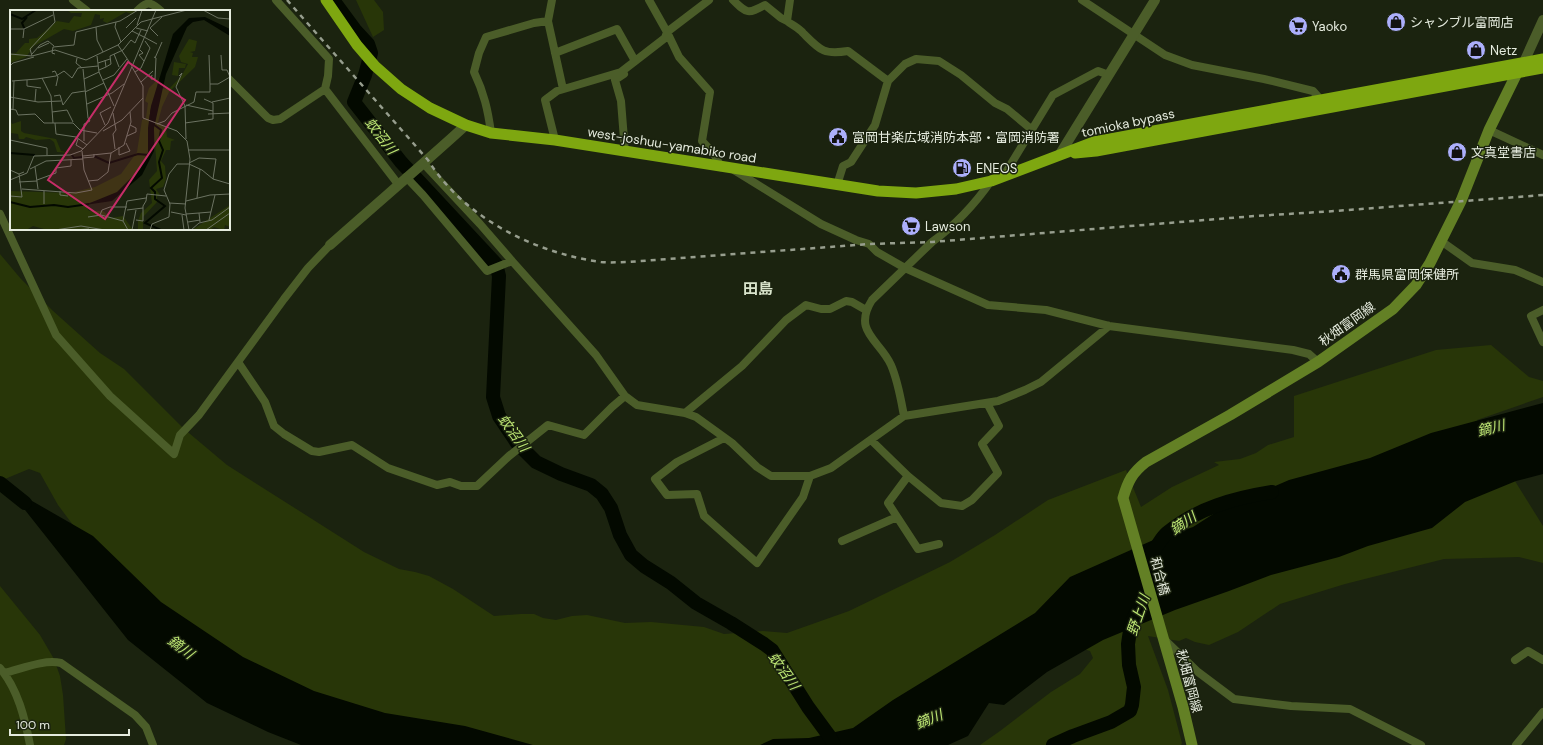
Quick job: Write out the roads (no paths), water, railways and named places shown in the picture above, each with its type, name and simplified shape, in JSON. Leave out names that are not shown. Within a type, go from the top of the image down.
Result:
[{"type":"highway","name":"west-joshuu-yamabiko road","points":[[326,0],[357,45],[375,66],[407,92],[430,108],[466,125],[491,133],[555,140],[878,191],[916,193],[956,189],[991,182],[1060,154]]},
{"type":"highway","name":"tomioka bypass","points":[[1060,154],[1094,142],[1543,59]]},
{"type":"highway","name":"tomioka bypass","points":[[1060,154],[1096,151],[1543,68]]},
{"type":"main road","name":"秋畑富岡線","points":[[1134,536],[1123,498],[1128,482],[1135,470],[1146,462],[1230,416],[1318,362],[1393,309],[1416,285],[1462,201],[1489,130],[1524,62]]},
{"type":"main road","name":"和合橋","points":[[1134,536],[1158,625]]},
{"type":"main road","name":"秋畑富岡線","points":[[1158,625],[1163,638],[1192,745]]},
{"type":"street","points":[[73,0],[86,10]]},
{"type":"street","points":[[230,80],[268,118],[273,120],[280,119],[325,89],[328,76],[329,59],[276,0]]},
{"type":"street","points":[[552,0],[548,22],[563,89]]},
{"type":"street","points":[[649,0],[679,57],[710,92],[702,141],[714,154],[721,167]]},
{"type":"street","points":[[555,140],[545,100],[556,91],[623,70],[665,38],[667,32],[709,0]]},
{"type":"street","points":[[733,0],[744,11],[751,12],[766,5],[781,18],[802,32],[821,50],[834,53],[848,51],[888,81]]},
{"type":"street","points":[[787,21],[790,0]]},
{"type":"street","points":[[1082,0],[1165,55],[1185,62],[1313,91],[1321,100]]},
{"type":"street","points":[[1060,154],[1155,0]]},
{"type":"street","points":[[138,10],[144,4],[148,3],[154,5],[160,10]]},
{"type":"street","points":[[1524,62],[1543,20]]},
{"type":"street","points":[[491,133],[487,106],[474,72],[479,52],[486,37],[534,23],[548,22]]},
{"type":"street","points":[[555,53],[617,29],[635,61]]},
{"type":"street","points":[[837,185],[843,166],[851,162],[875,125],[888,81],[904,64],[916,59],[939,60],[961,75],[996,104],[1007,109],[1032,129]]},
{"type":"street","points":[[623,70],[624,74],[615,80],[621,101],[625,152]]},
{"type":"street","points":[[1003,177],[1053,95],[1098,71],[1109,75]]},
{"type":"street","points":[[325,89],[398,184]]},
{"type":"street","points":[[0,214],[56,335],[110,396],[174,454],[180,435],[198,415],[308,268],[330,245],[406,177],[424,164],[466,125]]},
{"type":"street","points":[[1489,130],[1543,155]]},
{"type":"street","points":[[424,164],[480,224],[509,262],[596,355],[625,396],[637,405],[685,413],[696,418],[724,438],[757,467],[771,476],[810,476],[831,468],[904,416],[998,401],[1041,382],[1109,326]]},
{"type":"street","points":[[732,169],[822,224],[856,240],[869,244],[876,252],[906,268],[988,305],[1046,310],[1109,326],[1293,350],[1308,354],[1318,362]]},
{"type":"street","points":[[406,177],[487,271],[509,262]]},
{"type":"street","points":[[904,416],[891,364],[866,329],[864,316],[866,310],[872,300],[932,242],[943,234],[981,195],[991,182]]},
{"type":"street","points":[[1441,241],[1472,263],[1515,270],[1543,282]]},
{"type":"street","points":[[685,413],[742,366],[786,320],[806,305],[821,309],[830,309],[846,301],[852,302],[866,310]]},
{"type":"street","points":[[1543,310],[1531,316],[1543,342]]},
{"type":"street","points":[[238,362],[265,402],[274,426],[312,451],[319,452],[352,445],[388,468],[437,485],[450,482],[461,486],[477,486],[509,456],[548,425],[584,435],[625,396]]},
{"type":"street","points":[[871,440],[908,476],[941,503],[962,506],[972,500],[998,473],[982,444],[999,426],[987,403]]},
{"type":"street","points":[[724,438],[678,462],[655,479],[667,496],[697,494],[704,516],[757,563],[803,497],[810,476]]},
{"type":"street","points":[[908,476],[888,503],[918,549],[939,544]]},
{"type":"street","points":[[842,541],[897,517]]},
{"type":"street","points":[[1163,638],[1198,672],[1234,699],[1291,706],[1350,709],[1420,745]]},
{"type":"street","points":[[1515,660],[1528,651],[1543,660]]},
{"type":"street","points":[[30,745],[26,721],[13,689],[2,670],[55,662],[61,663],[135,715],[146,727],[153,745]]},
{"type":"street","points":[[1518,744],[1543,712]]},
{"type":"water","points":[[1543,403],[1543,474],[1516,481],[1465,502],[1432,528],[1368,546],[1339,557],[1271,575],[1175,610],[1103,640],[1047,672],[1004,705],[989,703],[968,736],[948,745],[760,745],[773,739],[809,738],[853,728],[893,700],[1035,613],[1070,577],[1151,541],[1193,527],[1218,511],[1289,480],[1370,458],[1431,433]]},
{"type":"water","points":[[6,486],[93,536],[161,602],[243,657],[314,691],[385,713],[465,726],[533,745],[301,745],[268,732],[207,703],[128,640]]},
{"type":"waterway","name":"蚊沼川","points":[[333,0],[355,30],[368,44],[371,53],[365,75],[354,102],[401,162],[496,264],[499,276],[493,397],[499,416],[517,443],[536,462],[561,474],[591,485],[602,494],[611,508],[620,535],[631,555],[644,566],[671,583],[696,603],[731,623],[772,650],[834,745]]},
{"type":"waterway","name":"鏑川","points":[[0,483],[25,503]]},
{"type":"waterway","name":"鏑川","points":[[1152,552],[1167,533],[1191,517],[1217,505],[1244,497],[1272,492]]},
{"type":"waterway","name":"野上川","points":[[1053,745],[1111,722],[1130,711],[1134,687],[1129,665],[1128,644],[1131,624],[1137,611]]},
{"type":"railway","points":[[287,0],[428,160],[443,181],[461,199],[481,215],[503,229],[527,241],[551,250],[601,262],[628,262],[869,244],[932,242],[1543,195]]},
{"type":"place","name":"シャンブル富岡店","points":[[1396,22]]},
{"type":"place","name":"Yaoko","points":[[1298,26]]},
{"type":"place","name":"Netz","points":[[1476,50]]},
{"type":"place","name":"富岡甘楽広域消防本部・富岡消防署","points":[[838,137]]},
{"type":"place","name":"文真堂書店","points":[[1457,152]]},
{"type":"place","name":"ENEOS","points":[[962,168]]},
{"type":"place","name":"Lawson","points":[[911,226]]},
{"type":"place","name":"群馬県富岡保健所","points":[[1341,274]]},
{"type":"district","name":"田島","points":[[758,289]]}]
